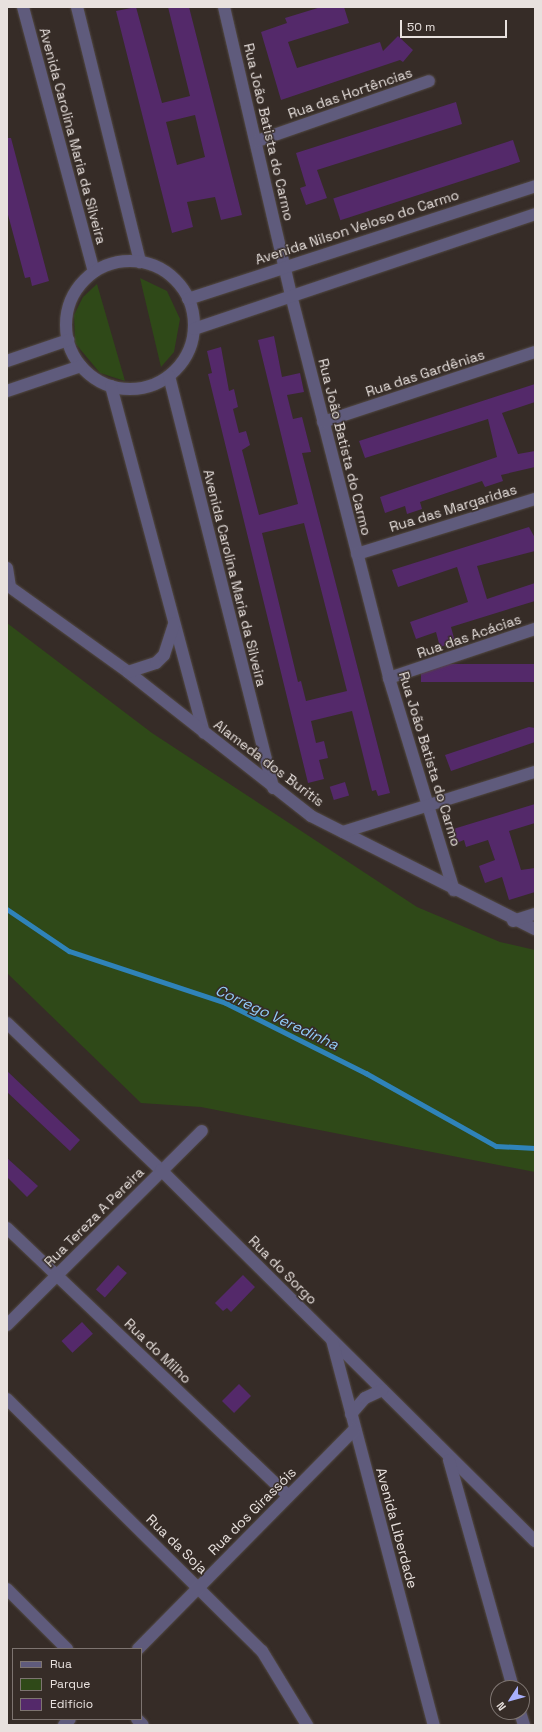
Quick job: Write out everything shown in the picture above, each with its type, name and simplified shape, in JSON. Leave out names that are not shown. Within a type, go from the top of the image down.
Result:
[{"type":"street","name":"Avenida Carolina Maria da Silveira","points":[[23,7],[94,272]]},
{"type":"street","points":[[77,7],[140,262]]},
{"type":"street","name":"Rua João Batista do Carmo","points":[[227,8],[291,296],[323,422],[389,678],[454,890]]},
{"type":"street","name":"Rua das Hortências","points":[[257,141],[430,81]]},
{"type":"street","name":"Avenida Nilson Veloso do Carmo","points":[[188,299],[535,186]]},
{"type":"street","points":[[194,329],[535,214]]},
{"type":"street","points":[[140,262],[171,277],[188,299],[194,329],[190,347],[169,376],[151,386],[131,389],[111,386],[81,366],[68,340],[66,321],[70,302],[80,285],[94,272],[116,263],[140,262]]},
{"type":"street","points":[[7,361],[68,340]]},
{"type":"street","name":"Rua das Gardênias","points":[[323,422],[535,352]]},
{"type":"street","points":[[7,391],[81,366]]},
{"type":"street","name":"Avenida Carolina Maria da Silveira","points":[[169,376],[273,788]]},
{"type":"street","points":[[111,386],[204,733]]},
{"type":"street","name":"Rua das Margaridas","points":[[357,554],[535,499]]},
{"type":"street","points":[[7,568],[9,586]]},
{"type":"street","name":"Alameda dos Buritis","points":[[9,586],[128,672],[273,788],[311,816],[513,921],[535,929]]},
{"type":"street","points":[[128,672],[156,663],[164,655],[175,622]]},
{"type":"street","name":"Rua das Acácias","points":[[389,678],[535,629]]},
{"type":"street","points":[[343,832],[535,772]]},
{"type":"street","points":[[513,921],[535,914]]},
{"type":"street","name":"Rua do Sorgo","points":[[7,1022],[162,1170],[332,1339],[449,1459],[535,1541]]},
{"type":"street","name":"Rua Tereza A Pereira","points":[[7,1325],[202,1130]]},
{"type":"street","name":"Rua do Milho","points":[[7,1228],[288,1496]]},
{"type":"street","name":"Avenida Liberdade","points":[[332,1339],[434,1725]]},
{"type":"street","points":[[351,1414],[365,1398],[382,1390]]},
{"type":"street","name":"Rua da Soja","points":[[7,1399],[198,1586],[262,1651],[307,1725]]},
{"type":"street","name":"Rua dos Girassóis","points":[[139,1648],[198,1586],[355,1429]]},
{"type":"street","points":[[449,1459],[511,1680]]},
{"type":"street","points":[[7,1590],[66,1648]]},
{"type":"green space","points":[[140,278],[167,291],[180,319],[174,352],[161,367]]},
{"type":"green space","points":[[97,284],[125,381],[100,373],[75,343],[74,315],[83,297]]},
{"type":"green space","points":[[7,623],[152,733],[417,907],[500,942],[535,950],[535,1172],[201,1107],[141,1103],[7,973]]},
{"type":"building","points":[[136,7],[162,103],[190,96],[168,7],[189,7],[242,215],[221,220],[215,197],[187,202],[193,227],[172,233],[116,11]],"holes":[[[195,115],[205,157],[177,165],[166,122]]]},
{"type":"building","points":[[321,7],[344,7],[349,23],[288,42],[297,68],[380,42],[383,51],[398,36],[413,50],[403,62],[400,60],[281,100],[261,32],[287,23],[285,18]]},
{"type":"building","points":[[456,102],[462,124],[317,170],[327,198],[306,205],[300,188],[306,186],[296,153]]},
{"type":"building","points":[[7,138],[11,138],[49,281],[32,286],[30,277],[25,278],[7,211]]},
{"type":"building","points":[[513,140],[520,162],[340,220],[333,198]]},
{"type":"building","points":[[274,336],[282,377],[300,373],[304,392],[287,395],[293,419],[302,417],[311,452],[302,453],[390,793],[378,796],[376,790],[372,791],[352,711],[311,721],[316,743],[324,741],[328,758],[319,760],[324,779],[308,783],[208,374],[212,373],[207,351],[221,347],[229,391],[234,389],[238,407],[233,409],[239,433],[246,431],[250,445],[242,450],[259,515],[298,504],[258,340]],"holes":[[[304,523],[347,691],[306,701],[301,681],[298,682],[262,533]]]},
{"type":"building","points":[[535,384],[535,402],[502,413],[518,454],[535,451],[535,467],[501,475],[503,481],[485,487],[482,481],[420,502],[422,509],[407,514],[405,506],[385,513],[380,497],[497,457],[488,419],[365,458],[359,441]]},
{"type":"building","points":[[529,527],[535,538],[535,551],[477,566],[487,599],[535,583],[535,601],[451,627],[455,642],[440,647],[436,632],[416,639],[410,622],[468,602],[457,567],[398,587],[392,570]]},
{"type":"building","points":[[421,664],[535,664],[535,682],[421,682]]},
{"type":"building","points":[[529,727],[535,728],[535,742],[451,771],[445,755]]},
{"type":"building","points":[[345,782],[349,795],[334,800],[330,787]]},
{"type":"building","points":[[535,804],[535,823],[509,831],[521,870],[535,868],[535,892],[509,900],[502,877],[485,883],[479,866],[495,860],[488,840],[466,847],[464,840],[454,844],[450,830]]},
{"type":"building","points":[[7,1071],[80,1140],[70,1151],[7,1092]]},
{"type":"building","points":[[7,1158],[38,1186],[27,1197],[7,1177]]},
{"type":"building","points":[[118,1265],[127,1273],[105,1298],[96,1290]]},
{"type":"building","points":[[243,1275],[255,1287],[231,1312],[227,1308],[223,1311],[215,1303]]},
{"type":"building","points":[[82,1322],[93,1334],[72,1353],[62,1341]]},
{"type":"building","points":[[239,1384],[251,1396],[234,1413],[222,1401]]},
{"type":"waterway","name":"Corrego Veredinha","points":[[7,909],[69,951],[226,1003],[366,1073],[496,1146],[535,1148]]}]
